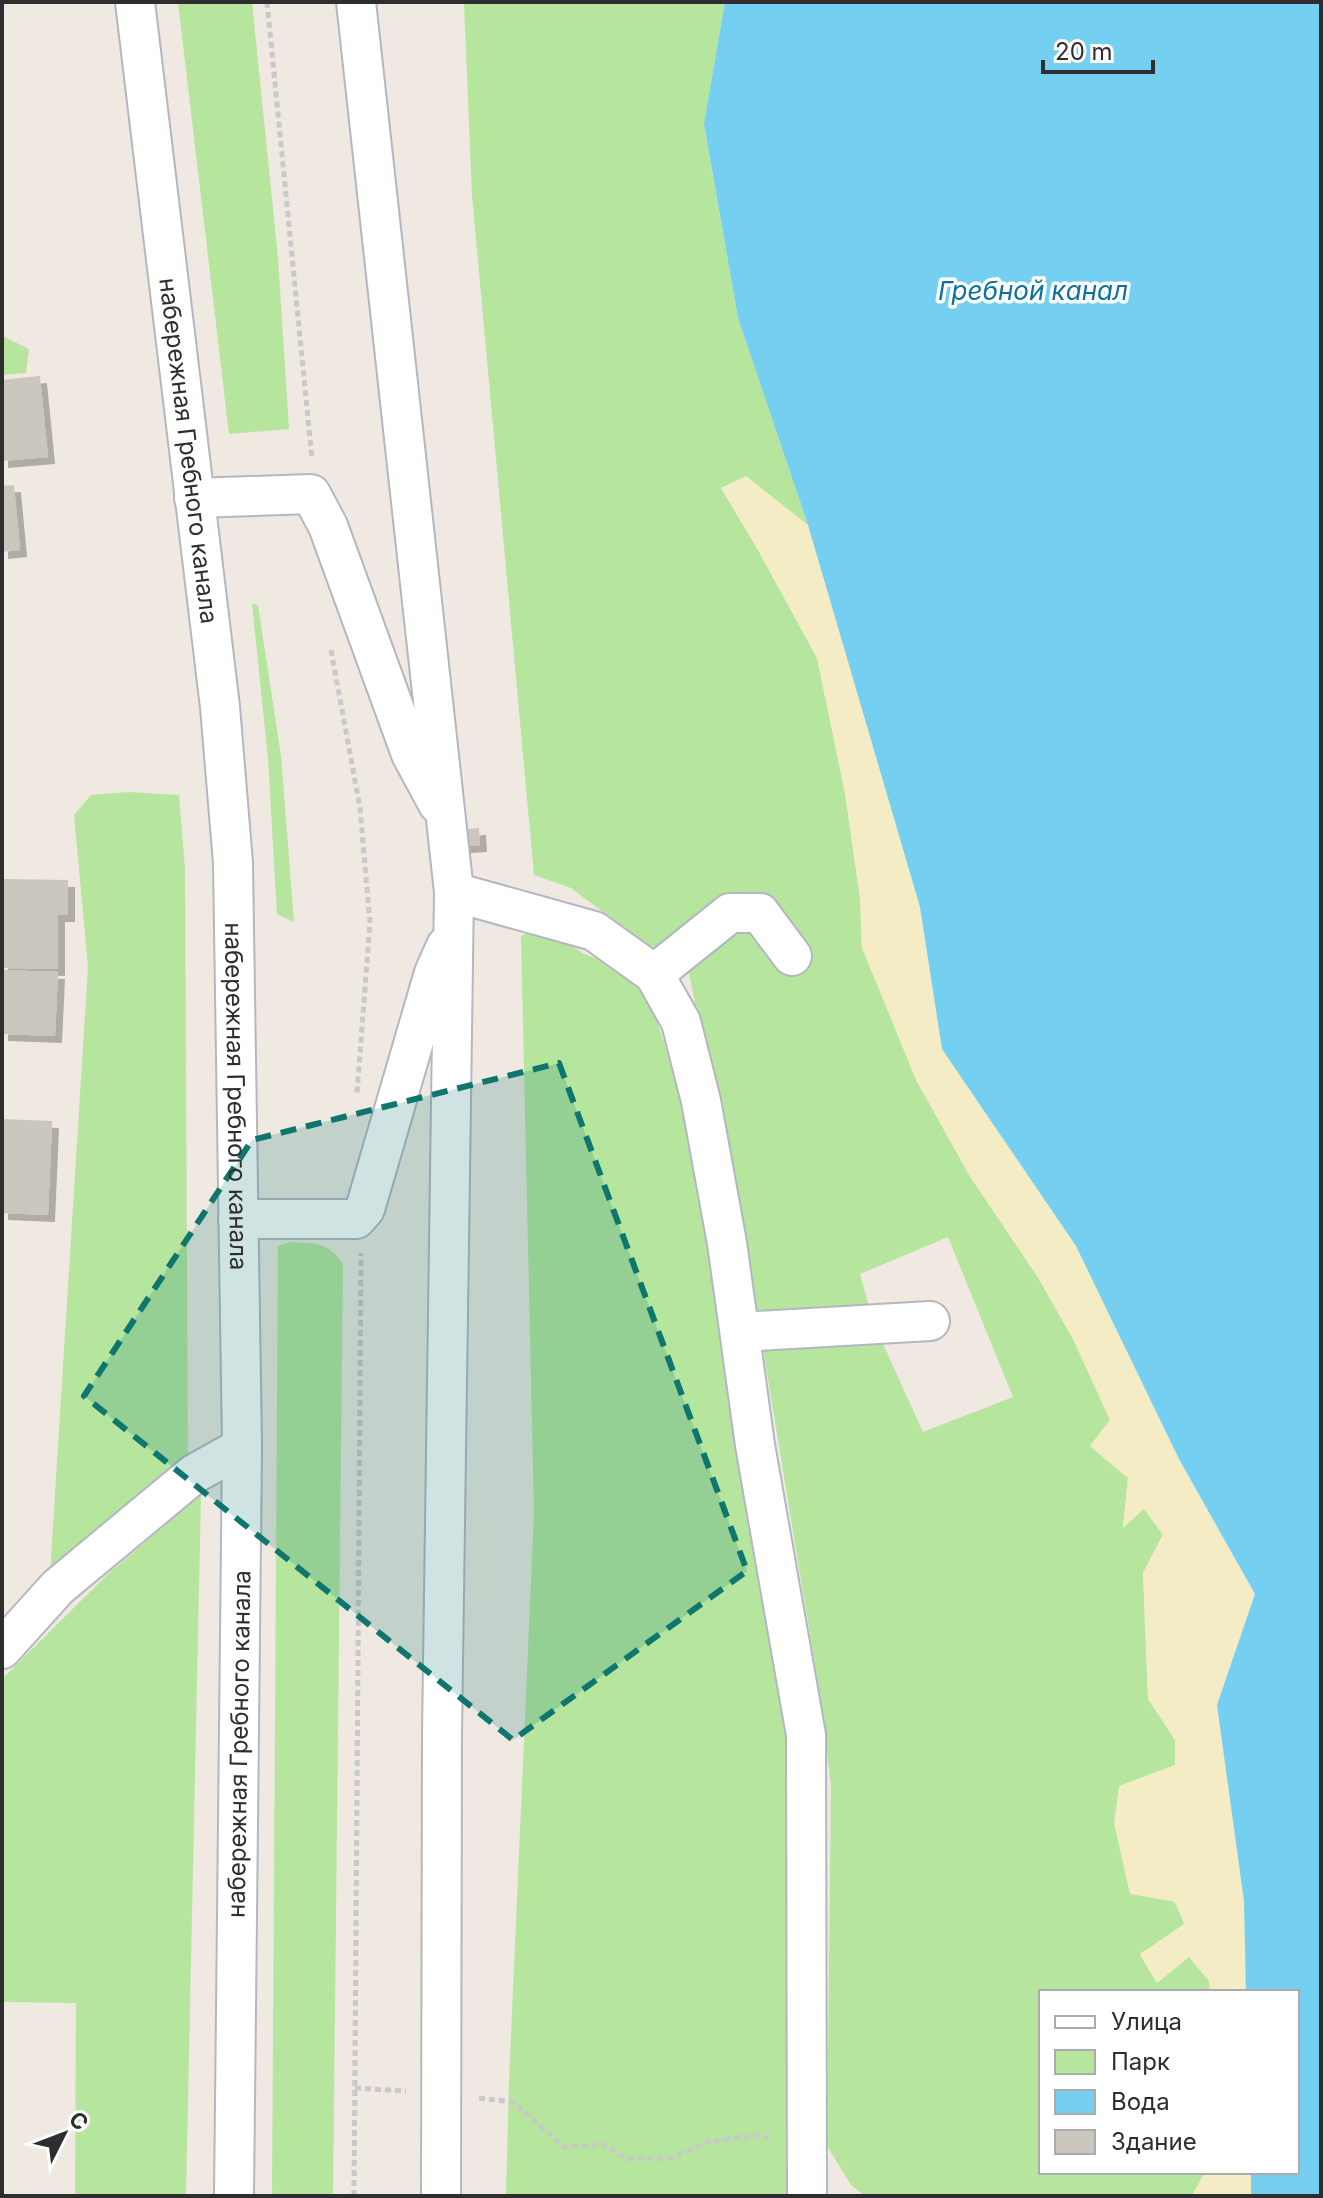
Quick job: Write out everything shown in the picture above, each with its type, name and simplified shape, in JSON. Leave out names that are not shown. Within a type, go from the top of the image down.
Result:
[{"type":"street","name":"набережная Гребного канала","points":[[135,2],[220,707],[233,863],[242,1447],[234,2196]]},
{"type":"street","points":[[356,2],[455,908],[442,1734],[441,2196]]},
{"type":"street","points":[[194,498],[311,494],[328,526],[411,754],[446,820]]},
{"type":"street","points":[[455,908],[594,931],[654,974],[681,1022],[701,1101],[727,1243],[755,1445],[806,1735],[809,2195]]},
{"type":"street","points":[[238,1219],[356,1219],[365,1209],[455,908]]},
{"type":"street","points":[[654,974],[730,913],[760,913],[792,956]]},
{"type":"street","points":[[740,1332],[930,1321]]},
{"type":"street","points":[[2,1649],[58,1587],[194,1474],[242,1447]]},
{"type":"path","points":[[267,2],[314,473],[311,494]]},
{"type":"path","points":[[329,642],[360,808],[370,923],[357,1098]]},
{"type":"path","points":[[354,2196],[361,1254],[356,1219]]},
{"type":"path","points":[[513,2102],[564,2147],[603,2144],[628,2159],[671,2158],[709,2142],[755,2135],[807,2144]]},
{"type":"highlighted area","points":[[559,1063],[747,1571],[513,1740],[84,1396],[252,1140]]},
{"type":"green space","points":[[178,2],[252,2],[278,258],[289,429],[229,434]]},
{"type":"green space","points":[[464,2],[725,2],[704,125],[738,318],[808,525],[746,477],[721,488],[817,658],[845,793],[860,898],[862,948],[969,1175],[1039,1279],[1074,1341],[1110,1420],[1090,1446],[1128,1478],[1123,1526],[1144,1509],[1163,1535],[1143,1573],[1148,1698],[1175,1740],[1175,1765],[1119,1786],[1185,1924],[1140,1955],[1157,1983],[1189,1957],[1209,1981],[1210,1990],[1039,1990],[1039,2174],[1204,2174],[1192,2196],[865,2196],[851,2185],[827,2146],[831,1786],[820,1696],[756,1306],[689,973],[699,952],[742,929],[806,948],[766,894],[726,900],[670,944],[650,947],[571,888],[534,875],[472,195]],"holes":[[[948,1237],[1013,1397],[923,1432],[874,1324],[860,1274]]]},
{"type":"green space","points":[[2,336],[29,349],[26,373],[2,375]]},
{"type":"green space","points":[[252,604],[258,605],[281,756],[294,922],[277,914],[268,759]]},
{"type":"green space","points":[[128,792],[179,795],[185,869],[188,1468],[50,1574],[88,967],[74,815],[91,795]]},
{"type":"green space","points":[[536,929],[563,938],[582,953],[610,964],[637,983],[655,1015],[686,1109],[791,1726],[792,2196],[506,2196],[534,1513],[521,936]]},
{"type":"green space","points":[[289,1242],[326,1247],[343,1264],[333,2196],[272,2196],[278,1246]]},
{"type":"green space","points":[[201,1494],[186,2196],[75,2196],[76,2003],[2,2002],[2,1679],[107,1575]]},
{"type":"sand","points":[[746,476],[808,525],[920,907],[942,1049],[1076,1246],[1179,1459],[1255,1594],[1217,1705],[1244,1901],[1246,1990],[1210,1990],[1209,1981],[1189,1957],[1157,1983],[1140,1954],[1184,1924],[1175,1902],[1130,1894],[1114,1823],[1119,1786],[1175,1765],[1175,1740],[1148,1699],[1143,1573],[1163,1534],[1144,1509],[1123,1528],[1128,1478],[1090,1446],[1110,1420],[1074,1341],[1039,1279],[969,1175],[916,1080],[862,948],[860,898],[845,793],[817,658],[721,488]]},
{"type":"sand","points":[[1204,2174],[1251,2174],[1251,2196],[1192,2196]]},
{"type":"water","name":"Гребной канал","points":[[725,2],[1321,2],[1321,2196],[1251,2196],[1251,2174],[1299,2174],[1299,1990],[1246,1990],[1244,1901],[1217,1705],[1255,1594],[1179,1459],[1076,1246],[942,1049],[920,907],[808,525],[738,318],[704,124]]},
{"type":"building","points":[[39,377],[47,456],[2,460],[2,381]]},
{"type":"building","points":[[13,486],[19,549],[2,551],[2,487]]},
{"type":"building","points":[[478,829],[479,844],[464,845],[463,831]]},
{"type":"building","points":[[2,880],[67,881],[67,914],[57,914],[57,968],[2,967]]},
{"type":"building","points":[[2,971],[57,973],[54,1035],[2,1033]]},
{"type":"building","points":[[2,1120],[51,1122],[47,1214],[2,1212]]}]
